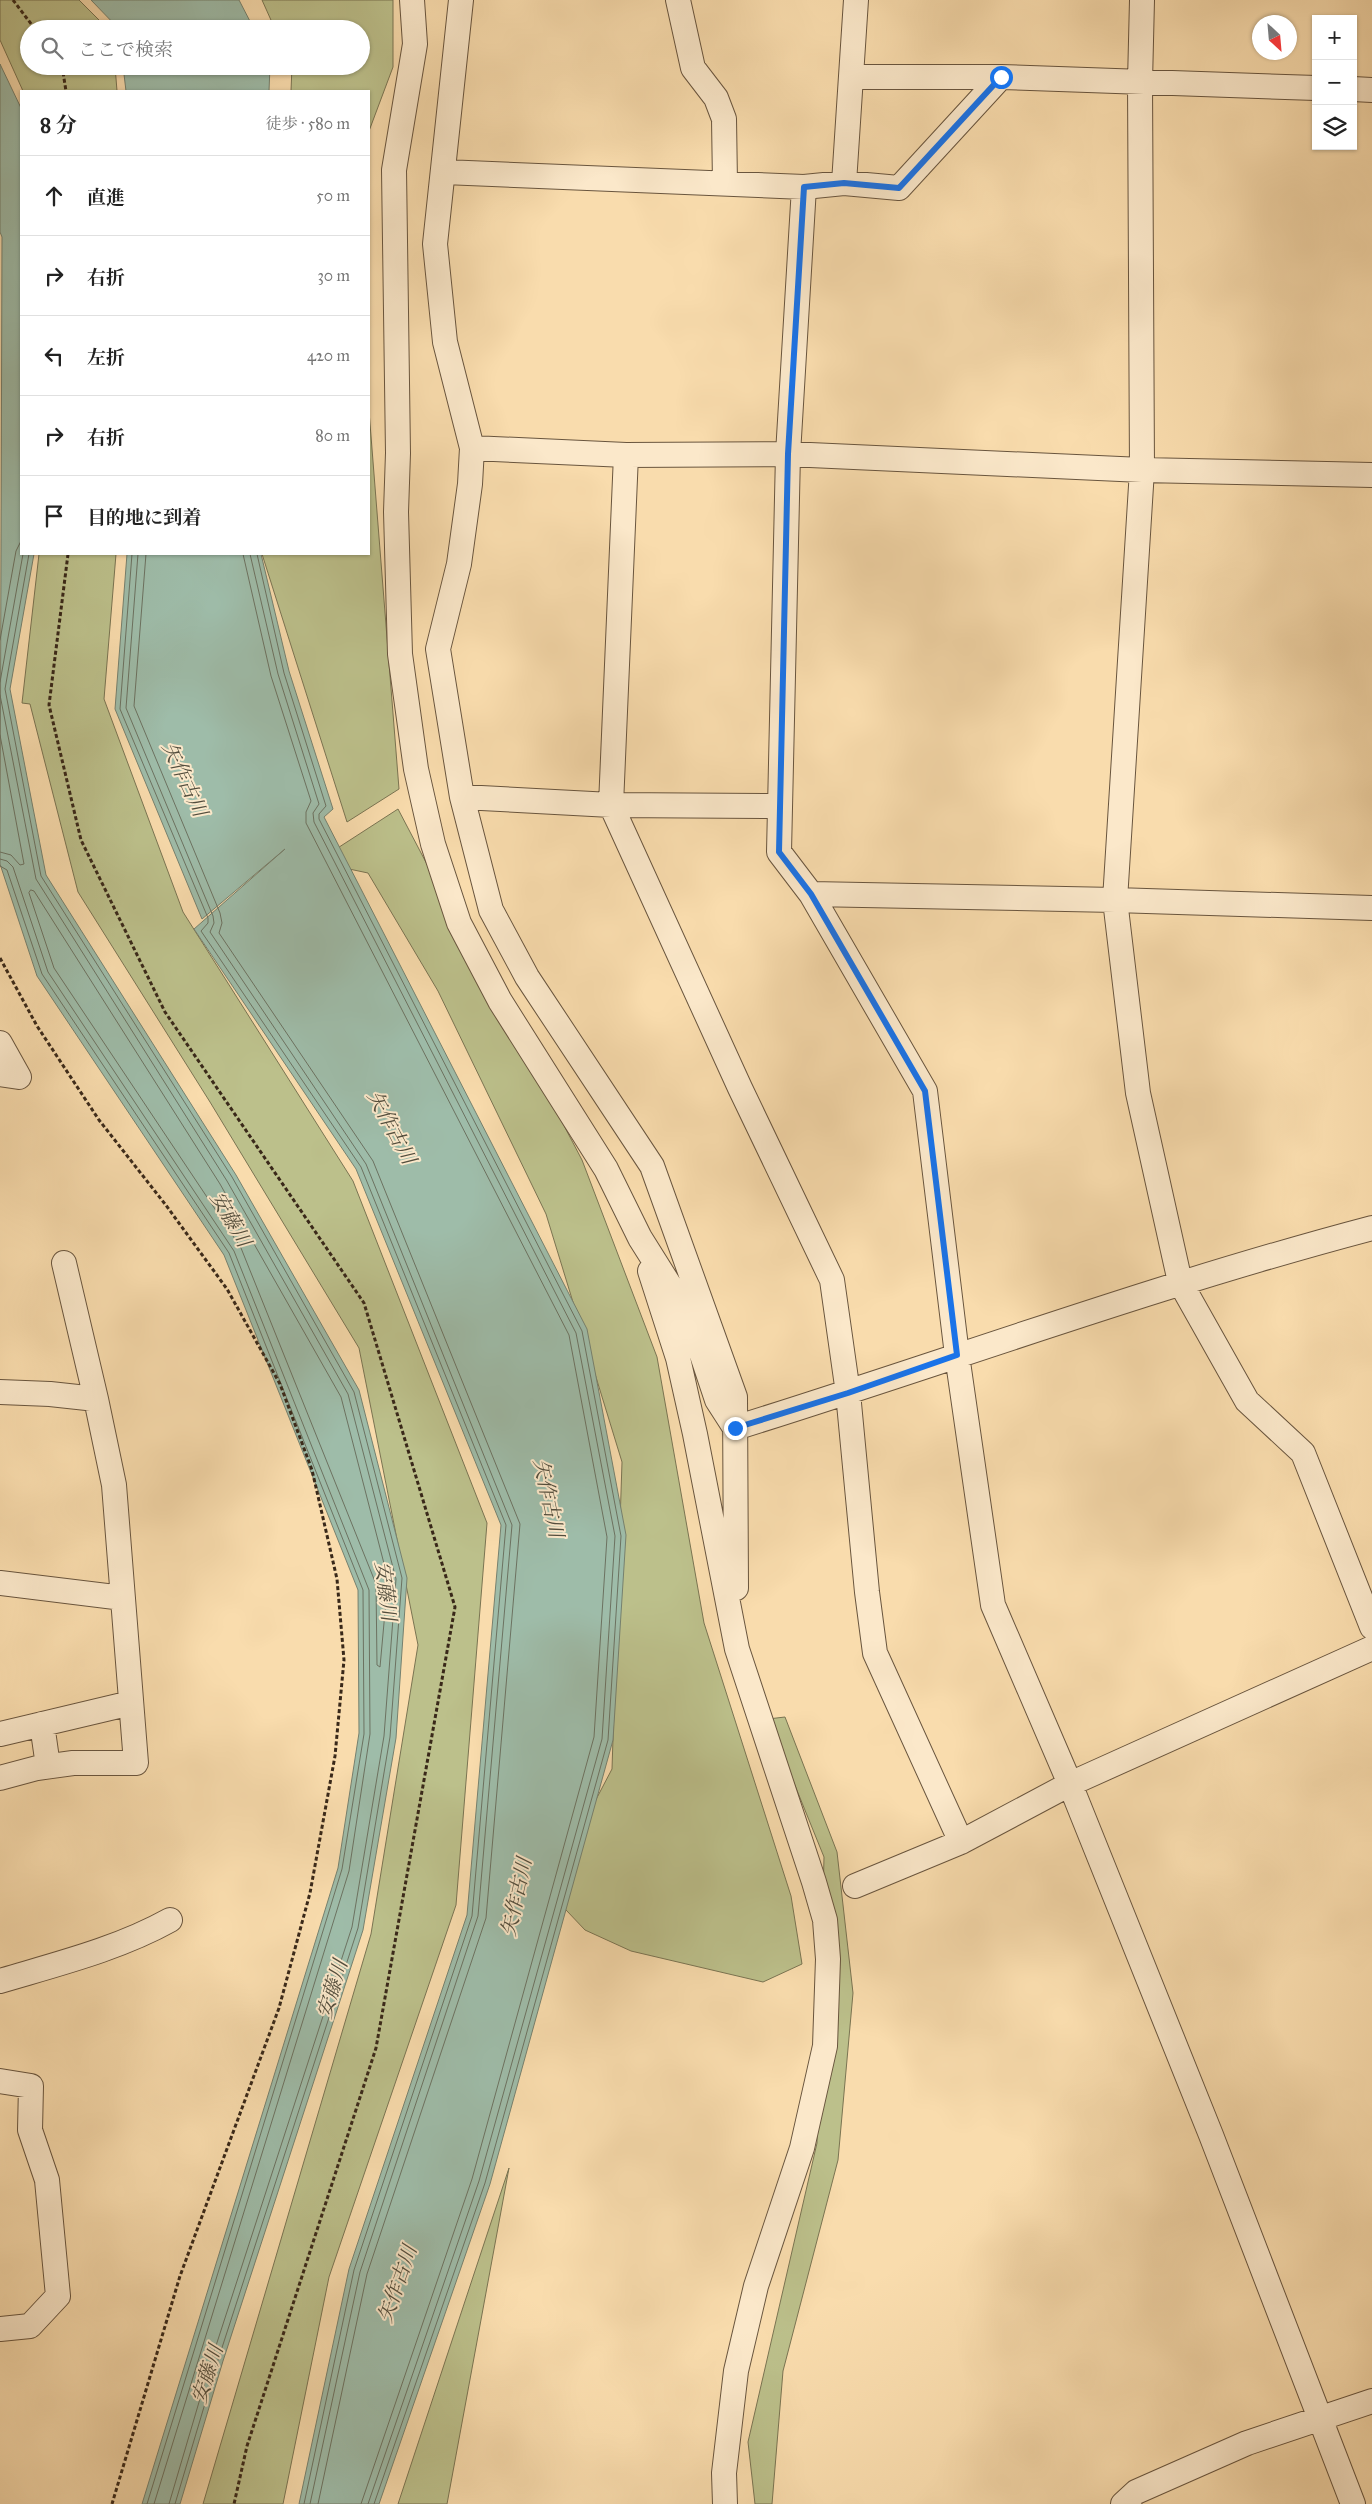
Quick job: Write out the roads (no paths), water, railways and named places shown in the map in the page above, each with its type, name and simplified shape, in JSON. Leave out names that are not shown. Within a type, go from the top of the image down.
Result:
[{"type":"street","points":[[412,0],[414,44],[394,170],[398,453],[396,512],[400,654],[416,768],[432,844],[459,923],[500,1001],[606,1169],[640,1238],[689,1316],[717,1400],[735,1428]]},
{"type":"street","points":[[461,0],[435,244],[445,342],[472,448],[470,484],[459,564],[438,649],[462,797],[491,910],[527,977],[652,1166],[735,1397],[737,1650]]},
{"type":"street","points":[[678,0],[693,68],[716,98],[724,119],[725,183]]},
{"type":"street","points":[[844,183],[856,0]]},
{"type":"street","points":[[1142,0],[1140,82],[1142,470],[1115,900],[1138,1093],[1180,1282],[1247,1401],[1303,1453],[1372,1627]]},
{"type":"street","points":[[850,77],[1001,77],[1312,88]]},
{"type":"street","points":[[444,172],[804,187],[844,183],[899,188],[1001,77]]},
{"type":"street","points":[[1357,89],[1372,90]]},
{"type":"street","points":[[804,187],[788,454],[779,852],[811,894],[925,1091],[957,1355],[993,1605],[1070,1784],[1208,2126],[1353,2504]]},
{"type":"street","points":[[472,448],[626,455],[788,454],[1142,470],[1372,475]]},
{"type":"street","points":[[626,455],[611,805],[740,1088],[832,1280],[848,1393],[867,1592],[875,1652],[961,1842]]},
{"type":"street","points":[[462,797],[611,805],[780,806]]},
{"type":"street","points":[[811,894],[1115,900],[1372,908]]},
{"type":"street","points":[[0,1044],[20,1077],[0,1074]]},
{"type":"street","points":[[735,1428],[848,1393],[1180,1282],[1372,1228]]},
{"type":"street","points":[[640,1238],[678,1358],[697,1444],[737,1650],[814,1882],[825,1920],[828,1959],[825,2046],[802,2148],[756,2286],[736,2371],[724,2473],[725,2504]]},
{"type":"street","points":[[0,1778],[48,1766],[73,1763],[136,1763],[114,1485],[64,1263]]},
{"type":"street","points":[[0,1392],[50,1394],[96,1399]]},
{"type":"street","points":[[0,1584],[123,1598]]},
{"type":"street","points":[[855,1886],[961,1842],[1070,1784],[1372,1648]]},
{"type":"street","points":[[0,1734],[131,1703]]},
{"type":"street","points":[[42,1724],[48,1766]]},
{"type":"street","points":[[0,1981],[142,1934],[170,1920]]},
{"type":"street","points":[[0,2081],[31,2086],[30,2130],[47,2180],[58,2296],[30,2326],[0,2329]]},
{"type":"street","points":[[1123,2504],[1136,2492],[1247,2443],[1372,2401]]},
{"type":"street","points":[[724,2473],[734,2504]]},
{"type":"water","points":[[91,0],[239,0],[249,20],[110,20]]},
{"type":"water","name":"安藤川","points":[[0,64],[20,106],[20,555],[34,555],[10,689],[46,875],[236,1175],[359,1390],[407,1578],[396,1738],[363,1930],[223,2361],[180,2504],[142,2504],[338,1868],[359,1733],[358,1590],[224,1255],[37,976],[0,864],[2,237],[0,232]]},
{"type":"water","points":[[124,75],[270,75],[269,90],[126,90]]},
{"type":"water","name":"矢作古川","points":[[127,555],[261,555],[289,671],[333,809],[324,817],[587,1329],[626,1535],[613,1740],[490,2184],[379,2504],[299,2504],[349,2269],[467,1915],[501,1525],[356,1169],[194,929],[285,849],[202,919],[115,709]]}]
